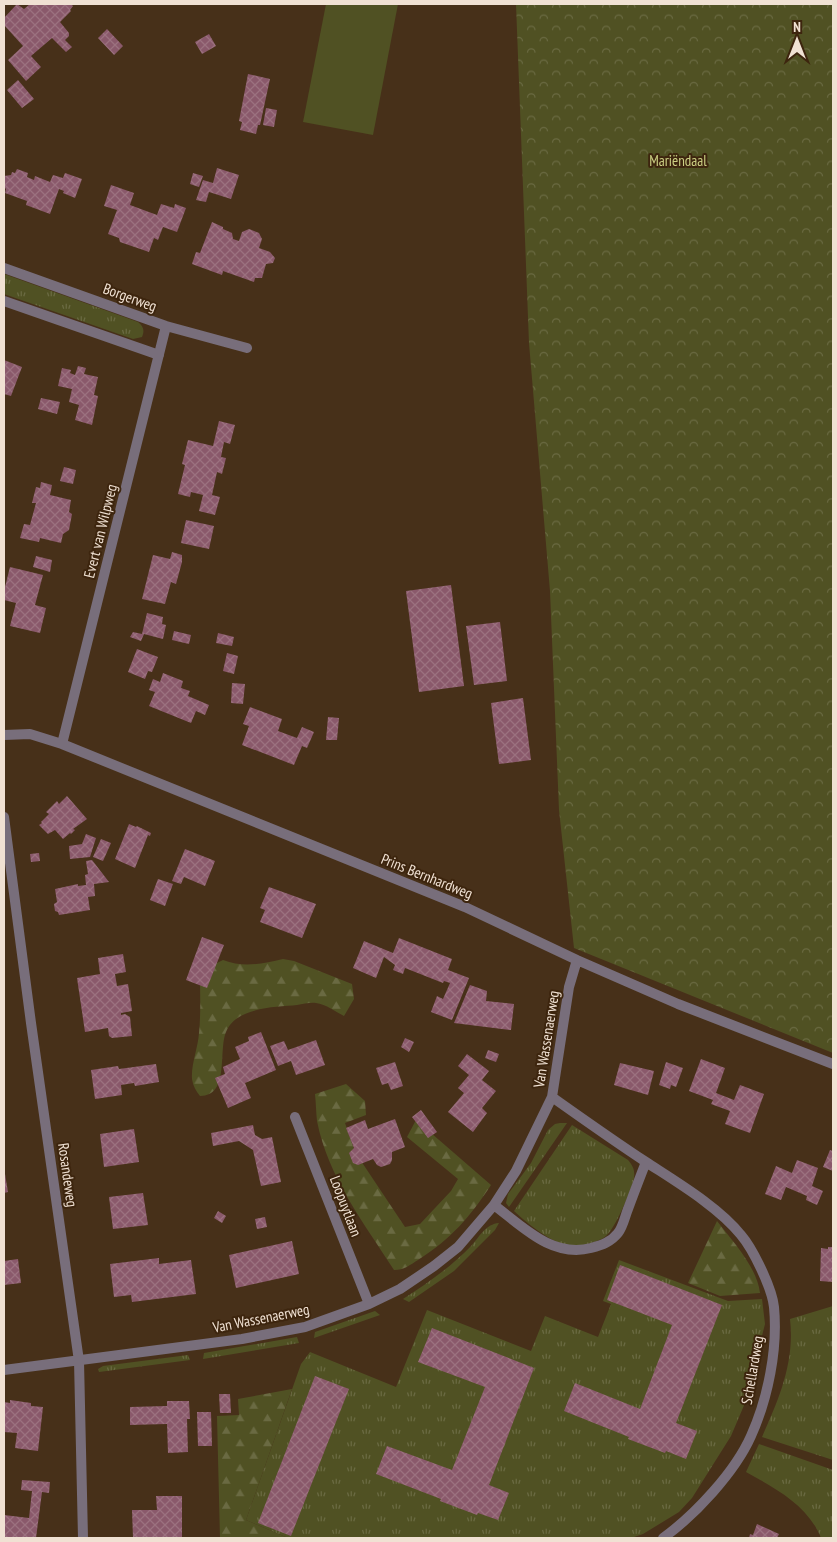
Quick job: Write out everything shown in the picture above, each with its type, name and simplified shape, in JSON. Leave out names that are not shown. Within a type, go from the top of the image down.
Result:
[{"type":"street","name":"Borgerweg","points":[[4,268],[166,326],[247,348]]},
{"type":"street","points":[[4,301],[159,355]]},
{"type":"street","name":"Evert van Wilpweg","points":[[62,744],[166,326]]},
{"type":"street","name":"Prins Bernhardweg","points":[[4,735],[30,734],[62,744],[465,907],[577,960],[678,1004],[833,1064]]},
{"type":"street","name":"Rosandeweg","points":[[4,817],[31,1023],[80,1361],[83,1538]]},
{"type":"street","name":"Van Wassenaerweg","points":[[4,1370],[242,1338],[306,1327],[369,1304],[400,1289],[458,1247],[494,1205],[516,1171],[552,1097],[569,987],[577,960]]},
{"type":"street","name":"Schellardweg","points":[[552,1097],[700,1198],[741,1235],[766,1280],[774,1306],[772,1361],[762,1405],[751,1436],[730,1470],[715,1488],[683,1523],[663,1538]]},
{"type":"street","name":"Loopuytlaan","points":[[295,1118],[369,1304]]},
{"type":"street","points":[[494,1205],[540,1240],[552,1246],[570,1251],[596,1247],[609,1242],[618,1232],[646,1162]]},
{"type":"green space","points":[[326,4],[398,4],[373,135],[303,122]]},
{"type":"green space","name":"Mariëndaal","points":[[516,4],[833,4],[833,1053],[574,948],[559,810],[550,591],[529,343]]},
{"type":"green space","points":[[4,274],[138,322],[143,328],[142,337],[133,339],[4,294]]},
{"type":"green space","points":[[283,959],[294,961],[352,984],[354,999],[344,1016],[331,1008],[312,1003],[257,1010],[238,1018],[226,1032],[221,1071],[216,1089],[209,1094],[200,1096],[193,1084],[192,1073],[200,1026],[200,974],[223,960],[245,965]]},
{"type":"green space","points":[[346,1084],[365,1101],[366,1115],[345,1123],[355,1152],[405,1227],[420,1224],[451,1191],[458,1179],[407,1137],[416,1120],[491,1185],[459,1227],[430,1252],[401,1269],[394,1270],[359,1217],[338,1180],[322,1142],[317,1121],[315,1094]]},
{"type":"green space","points":[[567,1123],[509,1207],[506,1203],[508,1194],[531,1163],[548,1130],[555,1124]]},
{"type":"green space","points":[[572,1125],[628,1160],[633,1168],[634,1175],[627,1199],[610,1232],[595,1242],[573,1246],[565,1245],[549,1238],[514,1211]]},
{"type":"green space","points":[[717,1221],[749,1264],[758,1283],[760,1293],[720,1296],[688,1283]]},
{"type":"green space","points":[[499,1223],[495,1230],[454,1271],[409,1302],[403,1299],[448,1267],[487,1228]]},
{"type":"green space","points":[[619,1260],[728,1301],[762,1299],[765,1324],[745,1403],[731,1436],[692,1498],[679,1512],[643,1534],[631,1538],[288,1538],[246,1520],[301,1364],[310,1352],[396,1387],[427,1310],[531,1351],[545,1316],[598,1337],[611,1304],[603,1301]]},
{"type":"green space","points":[[833,1306],[833,1460],[762,1437],[780,1394],[788,1365],[791,1335],[790,1319]]},
{"type":"green space","points":[[375,1311],[380,1315],[314,1338],[315,1332]]},
{"type":"green space","points":[[297,1337],[299,1343],[203,1359],[204,1353]]},
{"type":"green space","points":[[188,1355],[190,1360],[99,1372],[98,1369],[103,1366]]},
{"type":"green space","points":[[292,1389],[246,1520],[288,1538],[220,1538],[217,1416],[239,1415],[238,1399]]},
{"type":"green space","points":[[759,1444],[833,1470],[833,1538],[821,1538],[808,1516],[790,1499],[746,1472]]},
{"type":"building","points":[[17,4],[24,9],[30,4],[71,4],[73,6],[71,11],[60,22],[69,33],[65,40],[72,47],[66,52],[52,38],[31,56],[41,67],[26,81],[8,60],[23,46],[4,25],[4,18]]},
{"type":"building","points":[[107,29],[123,46],[114,55],[98,38]]},
{"type":"building","points":[[209,34],[216,46],[202,54],[195,42]]},
{"type":"building","points":[[248,74],[270,79],[260,125],[258,125],[256,134],[240,130],[242,122],[239,121]]},
{"type":"building","points":[[18,80],[34,99],[22,108],[7,90]]},
{"type":"building","points":[[266,108],[277,110],[274,127],[263,125]]},
{"type":"building","points":[[217,168],[239,175],[231,199],[209,192],[206,202],[196,200],[203,180],[213,183]]},
{"type":"building","points":[[17,169],[28,173],[27,177],[34,180],[35,176],[50,182],[53,175],[63,178],[65,173],[82,179],[75,198],[63,193],[64,191],[59,189],[50,214],[26,205],[27,201],[5,193],[4,176],[11,175],[12,172],[15,173]]},
{"type":"building","points":[[193,173],[203,176],[199,187],[190,184]]},
{"type":"building","points":[[111,185],[134,193],[130,205],[157,215],[161,204],[174,208],[175,204],[186,208],[177,232],[163,227],[158,240],[154,238],[149,252],[120,242],[119,238],[108,234],[117,210],[104,206]]},
{"type":"building","points":[[212,222],[232,233],[233,239],[239,241],[242,232],[249,229],[259,233],[262,239],[259,248],[270,252],[275,258],[273,263],[266,264],[262,278],[255,278],[254,282],[223,271],[222,275],[192,264],[196,252],[200,253]]},
{"type":"building","points":[[4,360],[22,367],[11,396],[4,394]]},
{"type":"building","points":[[78,366],[86,368],[84,374],[98,377],[94,395],[98,396],[92,425],[75,420],[79,405],[69,402],[72,389],[58,386],[62,368],[71,370],[70,373],[75,375]]},
{"type":"building","points":[[41,398],[60,402],[57,414],[38,409]]},
{"type":"building","points":[[219,421],[235,425],[230,444],[224,442],[221,457],[226,458],[222,474],[217,472],[212,495],[220,497],[215,515],[199,511],[203,495],[191,492],[190,497],[178,494],[185,465],[182,464],[188,440],[213,446]]},
{"type":"building","points":[[64,467],[76,470],[73,484],[60,481]]},
{"type":"building","points":[[41,482],[52,485],[50,495],[71,500],[69,512],[72,514],[69,530],[63,534],[61,543],[40,538],[39,542],[20,538],[24,524],[30,525],[36,503],[32,503],[36,487],[40,488]]},
{"type":"building","points":[[186,520],[214,526],[209,549],[181,543]]},
{"type":"building","points":[[172,552],[182,555],[182,562],[176,584],[171,582],[165,604],[142,599],[153,555],[170,559]]},
{"type":"building","points":[[36,556],[52,560],[50,572],[33,567]]},
{"type":"building","points":[[10,567],[43,575],[35,605],[46,608],[40,633],[10,626],[16,603],[4,600],[4,591]]},
{"type":"building","points":[[451,585],[464,686],[419,692],[406,591]]},
{"type":"building","points":[[147,613],[163,617],[162,624],[166,625],[163,639],[144,634],[141,641],[130,637],[133,632],[142,634]]},
{"type":"building","points":[[500,622],[507,681],[474,685],[466,626]]},
{"type":"building","points":[[174,631],[191,635],[189,644],[172,640]]},
{"type":"building","points":[[218,633],[234,637],[232,646],[216,643]]},
{"type":"building","points":[[137,649],[158,657],[152,672],[148,671],[145,679],[128,672]]},
{"type":"building","points":[[227,653],[238,656],[234,674],[223,671]]},
{"type":"building","points":[[163,673],[183,681],[181,688],[190,691],[188,696],[209,705],[205,715],[196,711],[191,723],[149,706],[155,692],[149,690],[153,679],[160,682]]},
{"type":"building","points":[[232,683],[245,684],[243,704],[231,703]]},
{"type":"building","points":[[523,698],[531,760],[499,764],[491,703]]},
{"type":"building","points":[[250,707],[282,719],[278,731],[297,738],[302,727],[314,732],[307,748],[302,746],[294,765],[242,745],[249,726],[243,724]]},
{"type":"building","points":[[328,717],[339,718],[337,740],[326,740]]},
{"type":"building","points":[[67,796],[87,819],[63,839],[55,830],[48,834],[39,825],[49,814],[46,812],[57,801],[59,804]]},
{"type":"building","points":[[129,824],[151,833],[150,836],[148,835],[135,868],[115,859]]},
{"type":"building","points":[[86,834],[96,838],[90,857],[70,859],[69,846],[82,844]]},
{"type":"building","points":[[101,839],[111,843],[103,861],[93,857]]},
{"type":"building","points":[[185,849],[215,861],[205,886],[184,877],[181,884],[172,881]]},
{"type":"building","points":[[39,853],[40,861],[31,862],[30,854]]},
{"type":"building","points":[[92,860],[109,882],[94,884],[95,896],[88,897],[90,910],[59,915],[55,911],[54,904],[57,902],[55,889],[78,884],[78,886],[86,885],[85,875],[88,874],[86,861]]},
{"type":"building","points":[[158,879],[173,884],[165,906],[150,900]]},
{"type":"building","points":[[269,887],[316,904],[302,938],[260,922],[265,910],[260,908]]},
{"type":"building","points":[[202,937],[224,945],[207,988],[186,980]]},
{"type":"building","points":[[399,938],[452,959],[448,970],[469,978],[452,1020],[431,1012],[437,996],[443,999],[450,983],[444,981],[443,983],[405,968],[403,974],[393,970],[395,965],[384,957],[376,978],[353,968],[364,941],[393,953]]},
{"type":"building","points":[[123,954],[126,972],[115,974],[117,986],[128,984],[132,1011],[121,1013],[121,1015],[125,1014],[130,1017],[132,1036],[112,1038],[109,1036],[108,1028],[85,1032],[77,978],[100,974],[98,958]]},
{"type":"building","points":[[470,985],[487,991],[486,1001],[514,1004],[511,1030],[454,1023]]},
{"type":"building","points":[[261,1032],[276,1070],[245,1083],[251,1098],[228,1108],[215,1078],[225,1074],[223,1067],[240,1059],[235,1047],[249,1041],[248,1037]]},
{"type":"building","points":[[405,1038],[414,1042],[409,1052],[401,1047]]},
{"type":"building","points":[[316,1040],[325,1065],[296,1075],[291,1061],[278,1066],[270,1046],[284,1041],[288,1050]]},
{"type":"building","points":[[488,1050],[499,1054],[496,1062],[485,1058]]},
{"type":"building","points":[[467,1054],[489,1071],[482,1080],[496,1091],[482,1108],[487,1113],[473,1132],[448,1112],[464,1093],[458,1088],[469,1075],[458,1066]]},
{"type":"building","points":[[701,1059],[725,1068],[716,1093],[734,1100],[740,1085],[764,1094],[750,1133],[725,1124],[730,1111],[711,1104],[713,1100],[689,1091]]},
{"type":"building","points":[[395,1062],[403,1086],[391,1090],[388,1083],[382,1085],[376,1068]]},
{"type":"building","points":[[666,1062],[683,1068],[676,1087],[671,1085],[670,1089],[659,1085]]},
{"type":"building","points":[[620,1063],[654,1071],[648,1095],[614,1085]]},
{"type":"building","points":[[156,1064],[159,1082],[135,1086],[134,1083],[121,1085],[122,1095],[95,1099],[91,1070],[118,1066],[119,1069]]},
{"type":"building","points":[[421,1110],[437,1132],[428,1138],[412,1117]]},
{"type":"building","points":[[395,1119],[405,1147],[392,1152],[390,1164],[381,1167],[373,1159],[358,1165],[353,1163],[349,1153],[354,1148],[346,1128],[365,1120],[368,1129]]},
{"type":"building","points":[[253,1125],[255,1135],[262,1139],[272,1137],[281,1182],[261,1186],[253,1150],[239,1141],[213,1146],[211,1133]]},
{"type":"building","points":[[134,1129],[139,1162],[104,1167],[100,1134]]},
{"type":"building","points":[[830,1150],[833,1151],[833,1171],[823,1167]]},
{"type":"building","points":[[797,1160],[818,1168],[812,1186],[823,1191],[817,1205],[806,1200],[807,1196],[786,1187],[781,1200],[765,1194],[776,1166],[792,1173]]},
{"type":"building","points":[[4,1168],[8,1192],[4,1193]]},
{"type":"building","points":[[143,1193],[148,1225],[113,1229],[109,1197]]},
{"type":"building","points":[[218,1211],[226,1216],[222,1223],[214,1218]]},
{"type":"building","points":[[265,1217],[267,1227],[257,1229],[255,1219]]},
{"type":"building","points":[[292,1241],[299,1274],[236,1288],[229,1255]]},
{"type":"building","points":[[828,1247],[833,1247],[833,1282],[820,1281],[821,1248],[828,1249]]},
{"type":"building","points":[[159,1258],[159,1264],[191,1260],[196,1294],[132,1302],[131,1295],[114,1297],[110,1264]]},
{"type":"building","points":[[18,1259],[21,1283],[4,1285],[4,1261]]},
{"type":"building","points":[[620,1265],[722,1305],[676,1423],[697,1431],[686,1459],[628,1439],[629,1437],[564,1411],[575,1383],[640,1409],[672,1325],[607,1300]]},
{"type":"building","points":[[432,1328],[534,1368],[489,1485],[509,1493],[498,1520],[478,1513],[477,1515],[376,1474],[387,1446],[452,1470],[485,1387],[418,1362]]},
{"type":"building","points":[[315,1376],[349,1389],[291,1536],[258,1523]]},
{"type":"building","points":[[219,1394],[230,1394],[231,1413],[220,1413]]},
{"type":"building","points":[[10,1400],[31,1403],[31,1406],[43,1407],[38,1451],[15,1448],[17,1433],[4,1432],[4,1402],[10,1403]]},
{"type":"building","points":[[167,1401],[189,1401],[190,1419],[187,1419],[188,1452],[168,1453],[167,1424],[130,1425],[130,1407],[167,1406]]},
{"type":"building","points":[[197,1412],[211,1412],[212,1446],[198,1446]]},
{"type":"building","points":[[22,1480],[50,1482],[49,1493],[42,1492],[36,1538],[4,1538],[4,1515],[29,1518],[32,1491],[21,1490]]},
{"type":"building","points":[[156,1496],[182,1496],[182,1538],[133,1538],[132,1510],[157,1510]]},
{"type":"building","points":[[757,1524],[779,1534],[777,1538],[749,1538],[750,1534],[753,1535]]}]
